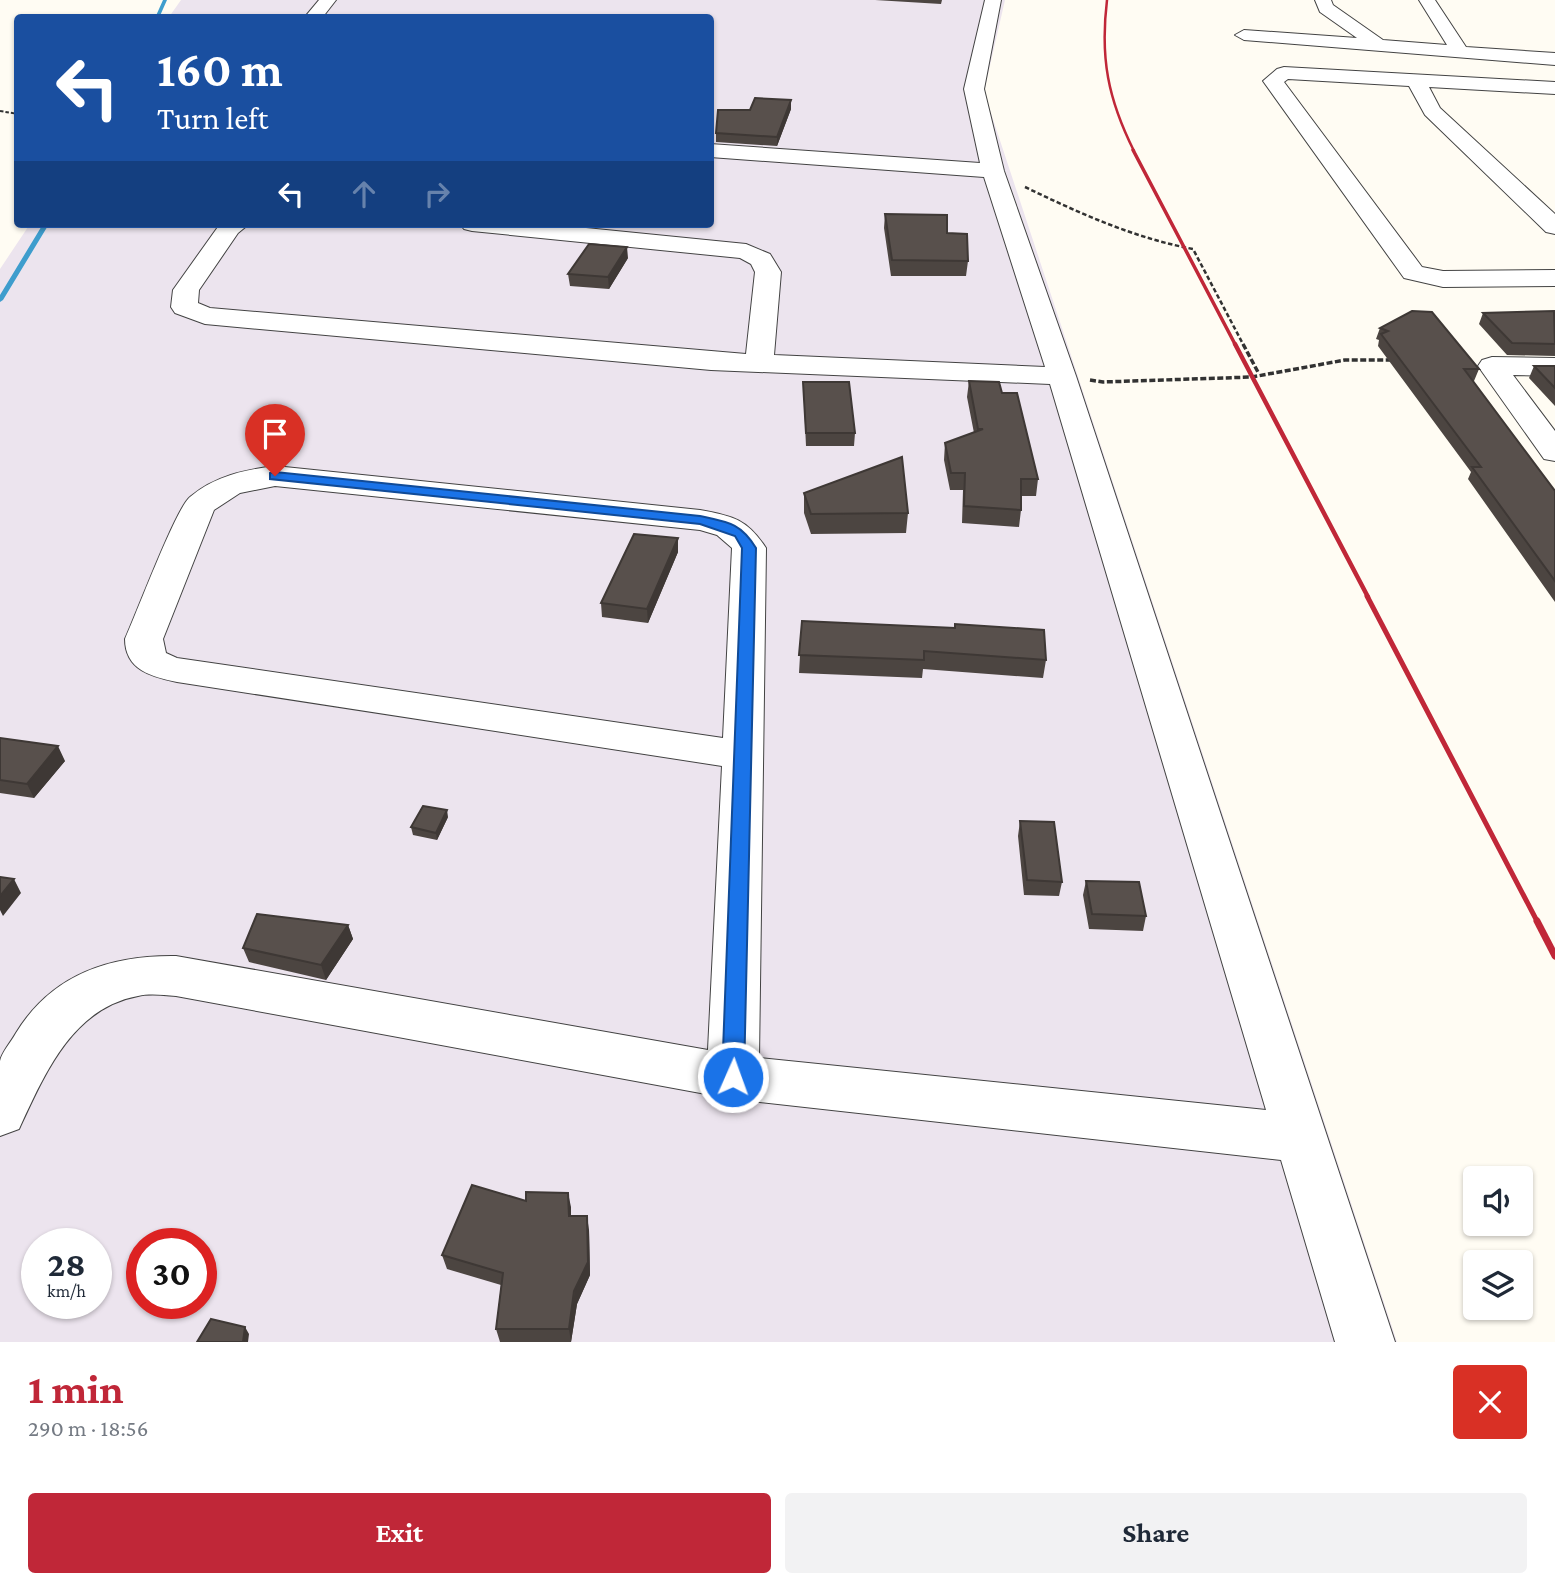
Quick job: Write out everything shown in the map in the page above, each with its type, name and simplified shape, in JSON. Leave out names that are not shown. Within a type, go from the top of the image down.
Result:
[{"type":"street","points":[[315,14],[327,0]]},
{"type":"street","points":[[993,0],[974,89],[993,171],[1062,376],[1365,1342]]},
{"type":"street","points":[[1323,0],[1326,8],[1378,46]]},
{"type":"street","points":[[1427,0],[1460,52]]},
{"type":"street","points":[[1311,40],[1333,25],[1338,16]]},
{"type":"street","points":[[1244,36],[1555,59]]},
{"type":"street","points":[[1555,88],[1284,73],[1273,81],[1413,273],[1443,279],[1555,278]]},
{"type":"street","points":[[1415,79],[1432,111],[1555,227]]},
{"type":"street","points":[[714,150],[993,171]]},
{"type":"street","points":[[231,228],[186,290],[184,307],[205,316],[759,364],[1062,376]]},
{"type":"street","points":[[541,228],[746,251],[761,259],[768,272],[759,364]]},
{"type":"street","points":[[1555,366],[1492,366],[1555,453]]},
{"type":"street","points":[[733,1077],[743,755],[749,548],[740,533],[721,524],[700,520],[275,476],[248,479],[229,486],[200,505],[144,639],[143,650],[147,659],[160,667],[743,755]]},
{"type":"street","points":[[0,1113],[31,1049],[58,1014],[94,988],[139,976],[176,976],[733,1077],[1302,1138]]},
{"type":"path","points":[[993,171],[1084,215],[1160,243],[1193,249],[1259,374]]},
{"type":"path","points":[[1062,376],[1102,382],[1241,378],[1345,360],[1397,359]]},
{"type":"shaded area","points":[[181,0],[1005,0],[984,92],[1397,1342],[0,1342],[0,269],[27,228],[714,228],[714,14],[171,14]]},
{"type":"building","points":[[755,98],[791,100],[777,137],[716,133],[718,110],[750,110]]},
{"type":"building","points":[[885,214],[947,215],[947,233],[967,234],[968,261],[892,260]]},
{"type":"building","points":[[589,244],[627,247],[608,277],[568,274]]},
{"type":"building","points":[[1412,311],[1432,312],[1479,369],[1464,369],[1555,491],[1555,581],[1472,467],[1481,467],[1381,334],[1388,331],[1380,328]]},
{"type":"building","points":[[1554,311],[1555,344],[1512,343],[1483,313]]},
{"type":"building","points":[[1534,366],[1555,366],[1555,388]]},
{"type":"building","points":[[969,381],[999,382],[1002,393],[1017,393],[1038,479],[1021,479],[1021,510],[964,506],[965,473],[951,473],[945,443],[983,429],[978,429]]},
{"type":"building","points":[[803,382],[849,382],[855,433],[806,433]]},
{"type":"building","points":[[902,457],[908,513],[811,514],[804,493]]},
{"type":"building","points":[[634,534],[678,538],[647,609],[601,603]]},
{"type":"building","points":[[802,621],[955,628],[955,624],[1044,630],[1046,660],[924,651],[924,660],[799,655]]},
{"type":"building","points":[[0,738],[58,746],[27,784],[0,780]]},
{"type":"building","points":[[423,806],[447,810],[436,833],[411,827]]},
{"type":"building","points":[[1020,821],[1054,822],[1062,882],[1027,880]]},
{"type":"building","points":[[0,877],[14,879],[0,896]]},
{"type":"building","points":[[1086,881],[1139,882],[1146,916],[1092,914]]},
{"type":"building","points":[[257,914],[348,925],[321,965],[243,948]]},
{"type":"building","points":[[472,1185],[526,1201],[526,1192],[568,1193],[569,1216],[587,1216],[588,1262],[574,1291],[569,1329],[496,1329],[503,1273],[442,1255]]},
{"type":"building","points":[[211,1319],[245,1327],[243,1342],[197,1342]]},
{"type":"waterway","points":[[159,14],[165,0]]},
{"type":"waterway","points":[[0,300],[44,228]]},
{"type":"railway","points":[[1107,0],[1105,41],[1108,78],[1118,114],[1134,151]]},
{"type":"railway","points":[[1133,150],[1236,346]]},
{"type":"railway","points":[[1235,344],[1368,597]]},
{"type":"railway","points":[[1367,596],[1538,923]]},
{"type":"railway","points":[[1537,921],[1555,956]]},
{"type":"route","points":[[275,476],[700,520],[721,524],[740,533],[749,548],[733,1077]]}]
